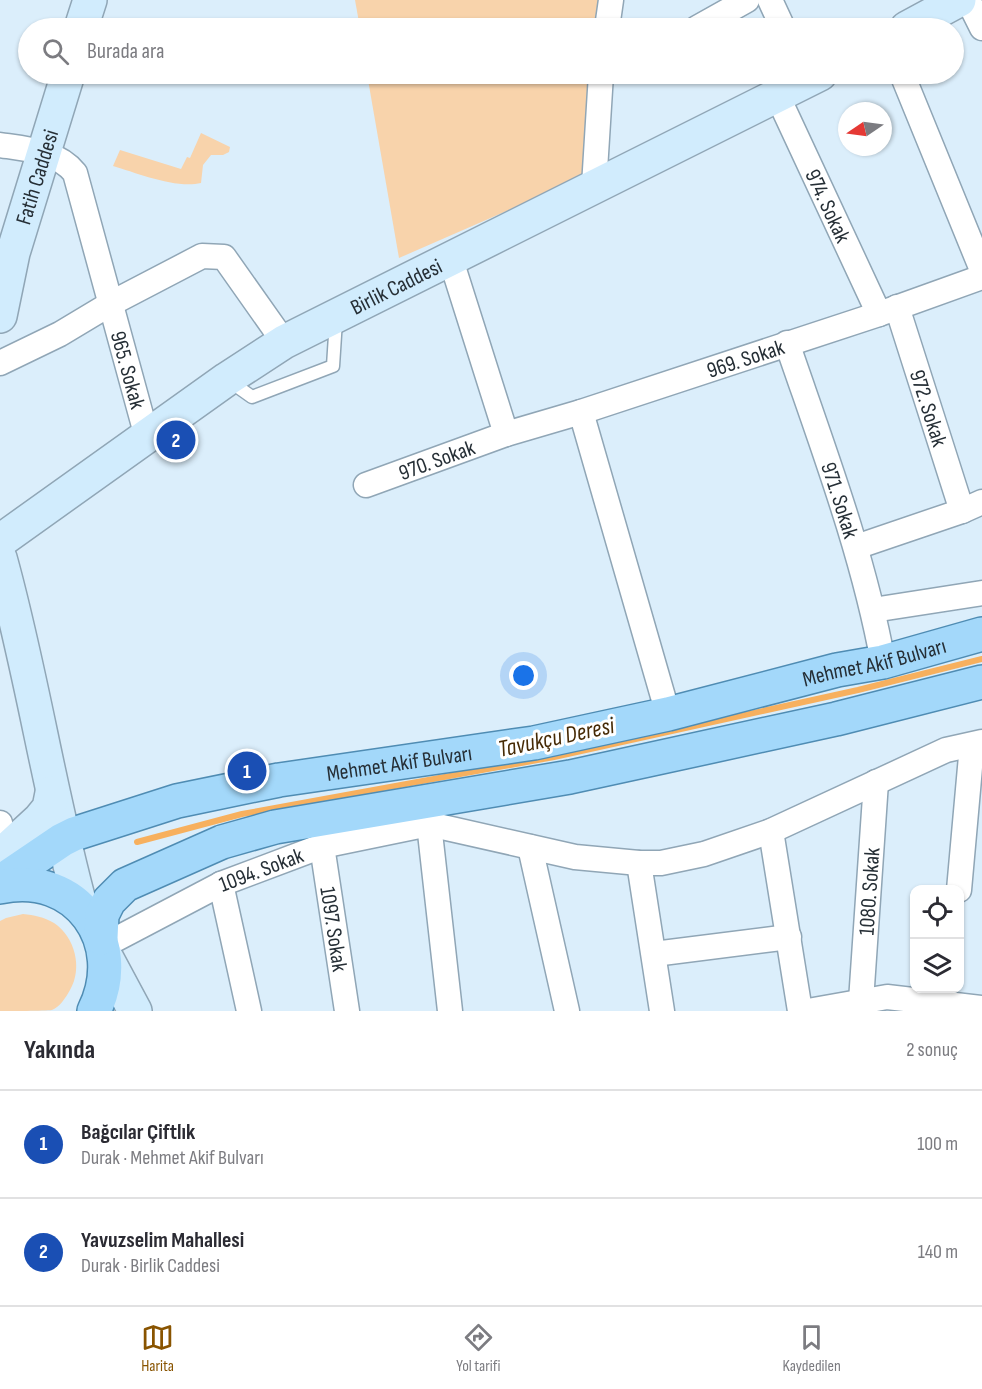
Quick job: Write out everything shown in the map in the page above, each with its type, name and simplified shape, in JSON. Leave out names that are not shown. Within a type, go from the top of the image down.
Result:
[{"type":"main road","points":[[926,18],[959,0]]},
{"type":"main road","name":"Fatih Caddesi","points":[[0,313],[13,253],[65,84]]},
{"type":"main road","name":"Birlik Caddesi","points":[[0,541],[227,379],[284,342],[336,314],[451,260],[796,84]]},
{"type":"main road","points":[[0,558],[7,603],[62,840],[81,908]]},
{"type":"main road","name":"Mehmet Akif Bulvarı","points":[[0,882],[74,834],[177,801],[279,780],[534,743],[668,714],[837,670],[882,662],[982,634]]},
{"type":"main road","name":"Mehmet Akif Bulvarı","points":[[94,1011],[105,983],[102,915],[109,901],[125,885],[222,842],[275,827],[582,774],[836,719],[982,681]]},
{"type":"main road","points":[[2,843],[40,819],[49,808],[52,793]]},
{"type":"main road","points":[[0,887],[25,884],[49,888],[70,899],[81,908],[92,922],[135,1011]]},
{"type":"street","points":[[608,18],[611,0]]},
{"type":"street","points":[[715,18],[747,0]]},
{"type":"street","points":[[770,0],[778,18]]},
{"type":"street","points":[[968,0],[982,28]]},
{"type":"street","points":[[594,186],[605,84]]},
{"type":"street","points":[[906,84],[982,270]]},
{"type":"street","name":"974. Sokak","points":[[777,95],[888,311]]},
{"type":"street","name":"965. Sokak","points":[[0,145],[43,152],[68,165],[75,173],[147,437]]},
{"type":"street","points":[[0,363],[60,334],[110,304],[202,256],[224,257],[284,342]]},
{"type":"street","points":[[451,260],[506,434]]},
{"type":"street","name":"969. Sokak","points":[[506,434],[888,311],[982,277]]},
{"type":"street","name":"972. Sokak","points":[[888,311],[972,507]]},
{"type":"street","name":"971. Sokak","points":[[787,343],[856,547],[873,610],[882,662]]},
{"type":"street","points":[[580,412],[668,714]]},
{"type":"street","name":"970. Sokak","points":[[366,485],[506,434]]},
{"type":"street","points":[[856,547],[972,507]]},
{"type":"street","points":[[873,610],[982,593]]},
{"type":"street","points":[[450,1011],[429,824],[575,857],[639,863],[661,862],[704,854],[771,831],[946,750],[977,743],[960,885]]},
{"type":"street","name":"1080. Sokak","points":[[861,1001],[876,782]]},
{"type":"street","name":"1094. Sokak","points":[[103,946],[221,884],[322,846],[429,824]]},
{"type":"street","points":[[771,831],[800,1011]]},
{"type":"street","name":"1097. Sokak","points":[[322,846],[348,1011]]},
{"type":"street","points":[[530,847],[567,1011]]},
{"type":"street","points":[[639,863],[662,1011]]},
{"type":"street","points":[[221,884],[249,1011]]},
{"type":"street","points":[[654,954],[789,937]]},
{"type":"street","points":[[808,1011],[887,997],[912,1005],[950,996],[982,1008]]},
{"type":"lane","points":[[227,379],[252,397],[333,366],[336,314]]},
{"type":"shaded area","points":[[355,0],[600,0],[598,18],[358,18]]},
{"type":"shaded area","points":[[369,84],[592,84],[584,177],[399,258]]},
{"type":"shaded area","points":[[201,133],[230,147],[229,152],[223,155],[211,155],[203,165],[201,183],[168,182],[113,166],[120,150],[181,169],[187,157],[190,158]]},
{"type":"shaded area","points":[[23,914],[54,923],[67,936],[75,954],[74,981],[62,1002],[52,1010],[0,1011],[0,921]]},
{"type":"waterway","name":"Tavukçu Deresi","points":[[137,842],[242,814],[554,757],[858,690],[982,659]]},
{"type":"place","name":"Yavuzselim Mahallesi","points":[[176,440]]},
{"type":"place","name":"Bağcılar Çiftlık","points":[[247,771]]}]
